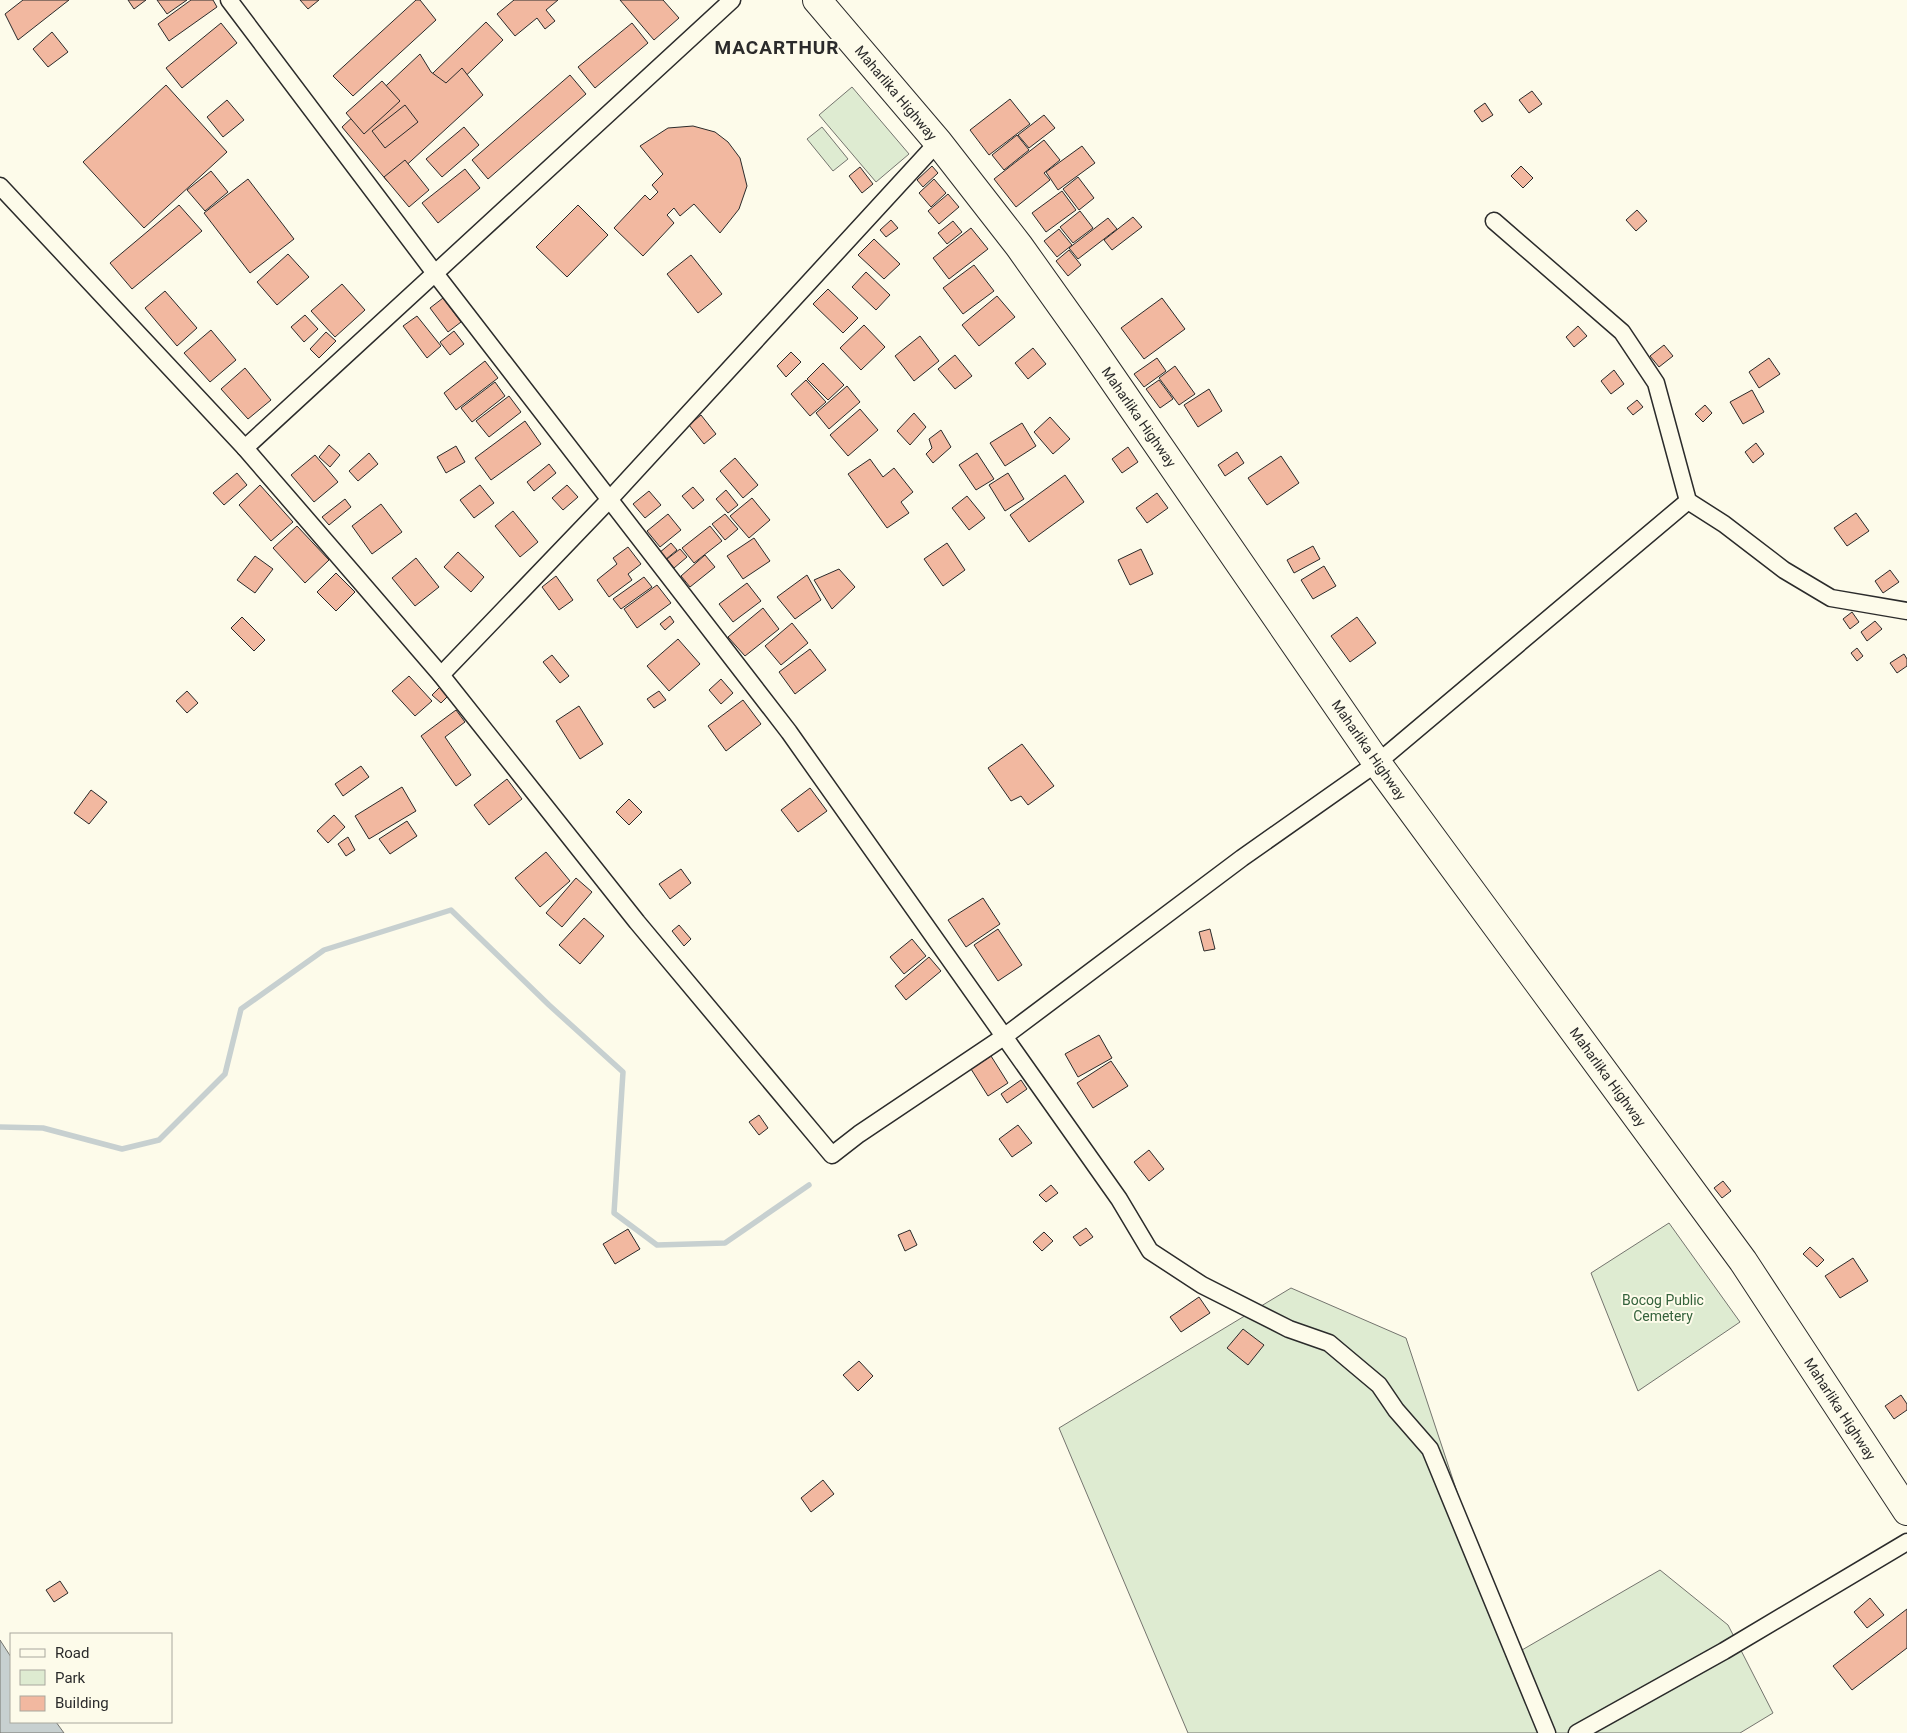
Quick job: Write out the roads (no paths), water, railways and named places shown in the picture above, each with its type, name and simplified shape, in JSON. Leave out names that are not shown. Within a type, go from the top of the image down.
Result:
[{"type":"highway","name":"Maharlika Highway","points":[[818,0],[938,142],[1019,246],[1088,343],[1377,763],[1743,1261],[1907,1511]]},
{"type":"street","points":[[229,0],[434,272],[789,732],[1119,1199],[1150,1251],[1202,1285],[1289,1329],[1329,1343],[1379,1385],[1396,1410],[1430,1449],[1547,1733]]},
{"type":"street","points":[[245,448],[434,272],[732,0]]},
{"type":"street","points":[[441,675],[609,500],[938,142]]},
{"type":"street","points":[[0,186],[245,448],[441,675],[637,922],[832,1155],[859,1134],[1005,1036],[1242,858],[1377,763],[1688,501]]},
{"type":"street","points":[[1494,221],[1622,332],[1656,383],[1688,501],[1724,524],[1784,570],[1831,598],[1907,611]]},
{"type":"street","points":[[1577,1733],[1724,1651],[1907,1542]]},
{"type":"waterway","points":[[0,1127],[43,1128],[122,1149],[159,1140],[225,1074],[241,1009],[324,950],[451,910],[549,1005],[623,1072],[614,1213],[657,1245],[725,1243],[809,1185]]},
{"type":"district","name":"MACARTHUR","points":[[777,47]]},
{"type":"park label","name":"Bocog Public Cemetery","points":[[1663,1308]]}]
